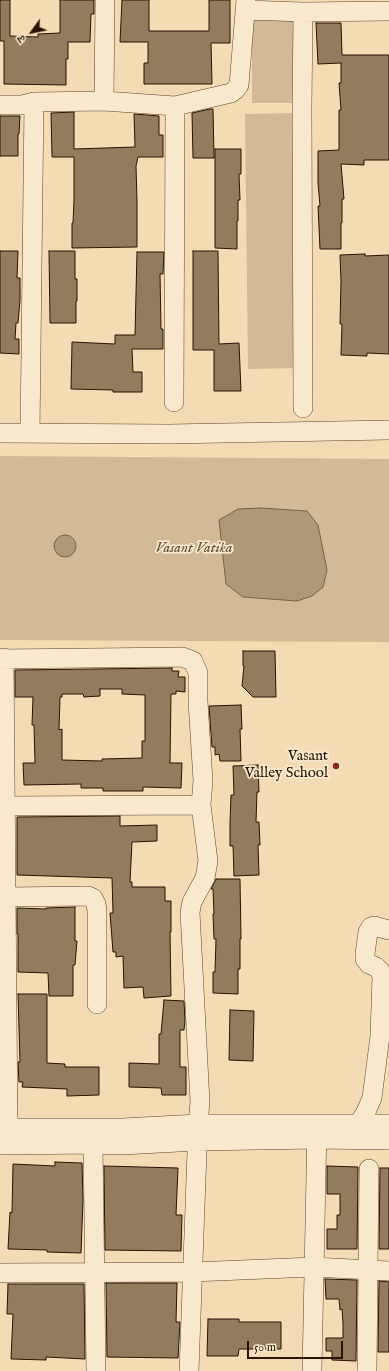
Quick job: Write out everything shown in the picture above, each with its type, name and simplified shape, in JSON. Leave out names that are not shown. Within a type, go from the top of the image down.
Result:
[{"type":"street","points":[[104,101],[105,0]]},
{"type":"street","points":[[0,105],[22,105],[34,102],[104,101],[175,106],[226,95],[235,90],[239,85],[246,5],[303,12],[368,6],[389,11]]},
{"type":"street","points":[[303,12],[303,408]]},
{"type":"street","points":[[30,433],[34,102]]},
{"type":"street","points":[[174,402],[175,106]]},
{"type":"street","points":[[0,433],[169,434],[389,430]]},
{"type":"street","points":[[3,1134],[5,806],[2,659],[182,657],[193,661],[198,673],[198,700],[203,781],[201,805],[208,861],[204,878],[192,902],[190,912],[200,1102],[197,1133],[189,1371]]},
{"type":"street","points":[[5,806],[201,805]]},
{"type":"street","points":[[4,888],[88,896],[93,898],[97,910],[97,1004]]},
{"type":"street","points":[[358,1124],[365,1114],[372,1098],[380,1036],[382,976],[380,971],[376,967],[369,964],[365,959],[368,932],[369,929],[374,926],[389,930]]},
{"type":"street","points":[[317,1131],[358,1124],[389,1124]]},
{"type":"street","points":[[3,1134],[123,1128],[197,1133],[317,1131],[389,1140]]},
{"type":"street","points":[[312,1371],[317,1131]]},
{"type":"street","points":[[3,1134],[93,1144],[122,1145],[197,1133]]},
{"type":"street","points":[[93,1144],[96,1371]]},
{"type":"street","points":[[367,1371],[369,1169]]},
{"type":"street","points":[[0,1272],[192,1272],[314,1267],[389,1271]]},
{"type":"green space","points":[[252,14],[300,14],[300,103],[252,103]]},
{"type":"green space","points":[[297,113],[301,368],[248,369],[245,114]]},
{"type":"green space","name":"Vasant Vatika","points":[[0,456],[389,459],[389,642],[0,640]]},
{"type":"shaded area","points":[[261,508],[307,511],[318,525],[327,570],[323,587],[312,596],[297,601],[243,597],[226,584],[219,520],[238,509]]},
{"type":"shaded area","points":[[65,535],[73,538],[76,546],[73,554],[65,557],[57,554],[54,546],[57,538]]},
{"type":"building","points":[[0,0],[10,0],[10,36],[38,37],[38,34],[60,33],[60,0],[94,0],[94,14],[91,14],[90,42],[68,42],[68,59],[66,59],[66,85],[4,84],[4,41],[0,41]]},
{"type":"building","points":[[122,0],[149,0],[149,31],[209,31],[209,0],[230,0],[230,43],[211,43],[212,84],[144,84],[144,63],[148,63],[148,42],[120,42]]},
{"type":"building","points":[[316,23],[341,23],[342,55],[389,55],[389,160],[364,160],[364,165],[341,164],[344,199],[342,199],[341,249],[320,249],[318,151],[339,150],[339,110],[341,110],[339,83],[341,83],[341,63],[318,64]]},
{"type":"building","points":[[213,109],[214,158],[193,158],[192,113]]},
{"type":"building","points":[[74,112],[74,149],[135,147],[134,114],[159,116],[159,135],[163,135],[163,157],[138,157],[136,166],[137,247],[72,248],[74,157],[52,157],[51,113]]},
{"type":"building","points":[[0,116],[20,116],[18,156],[0,156]]},
{"type":"building","points":[[215,149],[241,149],[237,249],[215,248]]},
{"type":"building","points":[[0,251],[18,251],[17,278],[20,278],[20,300],[15,339],[19,339],[19,354],[0,353]]},
{"type":"building","points":[[49,251],[75,251],[75,279],[77,279],[76,323],[50,323]]},
{"type":"building","points":[[193,251],[218,251],[219,344],[239,343],[241,391],[214,391],[214,350],[193,350]]},
{"type":"building","points":[[137,252],[164,252],[163,274],[160,274],[163,349],[132,349],[133,372],[142,372],[142,392],[113,392],[113,390],[71,389],[72,342],[115,344],[115,335],[135,335]]},
{"type":"building","points":[[365,254],[365,256],[389,255],[389,354],[367,353],[367,356],[341,355],[342,324],[340,324],[340,255]]},
{"type":"building","points":[[243,651],[275,651],[276,697],[253,697],[242,686],[244,666]]},
{"type":"building","points":[[172,668],[172,671],[179,671],[178,677],[185,677],[185,692],[176,691],[176,694],[171,694],[170,763],[182,763],[181,788],[143,787],[143,791],[103,791],[103,788],[81,788],[81,784],[24,785],[23,763],[35,763],[34,725],[32,725],[33,697],[15,697],[15,670]],"holes":[[[100,689],[122,689],[122,694],[145,695],[145,741],[142,741],[142,758],[102,759],[102,761],[62,760],[62,729],[59,730],[60,697],[62,697],[62,694],[83,694],[84,697],[100,696]]]},
{"type":"building","points":[[241,705],[241,761],[220,761],[219,754],[215,755],[215,747],[212,747],[209,706]]},
{"type":"building","points":[[258,765],[259,792],[257,792],[256,822],[259,822],[259,875],[234,876],[233,846],[230,846],[231,795],[234,795],[233,766]]},
{"type":"building","points":[[120,816],[120,826],[157,825],[157,841],[132,842],[130,882],[132,882],[132,887],[165,887],[165,901],[171,901],[171,996],[144,998],[143,987],[124,988],[123,956],[116,957],[116,952],[113,952],[110,913],[113,913],[112,878],[17,875],[17,817]]},
{"type":"building","points":[[216,879],[240,879],[241,939],[240,969],[238,969],[238,994],[213,993],[216,939],[214,939],[213,889],[211,889]]},
{"type":"building","points":[[75,907],[75,941],[77,941],[75,965],[73,965],[73,996],[49,996],[48,973],[18,972],[17,908],[46,909]]},
{"type":"building","points":[[18,994],[47,994],[47,1063],[65,1064],[65,1067],[99,1067],[99,1095],[67,1096],[67,1089],[22,1087],[23,1082],[19,1082],[18,1062],[20,1062]]},
{"type":"building","points":[[164,1000],[184,1001],[184,1030],[180,1030],[180,1067],[186,1067],[186,1095],[162,1095],[161,1088],[129,1087],[129,1063],[159,1064],[159,1034],[161,1034]]},
{"type":"building","points":[[230,1010],[254,1011],[253,1061],[229,1060]]},
{"type":"building","points":[[55,1162],[82,1163],[83,1200],[81,1253],[8,1249],[10,1212],[12,1213],[13,1164],[55,1166]]},
{"type":"building","points":[[104,1166],[178,1168],[176,1215],[182,1215],[181,1251],[105,1250]]},
{"type":"building","points":[[327,1166],[358,1167],[357,1249],[327,1249],[327,1229],[337,1229],[337,1215],[340,1215],[340,1194],[327,1194]]},
{"type":"building","points":[[380,1168],[389,1168],[389,1249],[379,1249]]},
{"type":"building","points":[[325,1279],[357,1280],[356,1361],[332,1360],[332,1351],[326,1351],[326,1338],[343,1338],[343,1323],[342,1309],[340,1310],[339,1299],[326,1299]]},
{"type":"building","points":[[379,1281],[389,1282],[389,1352],[378,1352]]},
{"type":"building","points":[[106,1283],[177,1283],[176,1322],[180,1322],[178,1358],[107,1357]]},
{"type":"building","points":[[8,1284],[84,1284],[85,1359],[46,1357],[46,1360],[11,1359],[13,1314],[7,1314]]},
{"type":"building","points":[[208,1319],[239,1319],[239,1322],[281,1322],[281,1349],[239,1349],[238,1356],[207,1356]]},
{"type":"place","name":"Vasant Valley School","points":[[336,766]]}]
